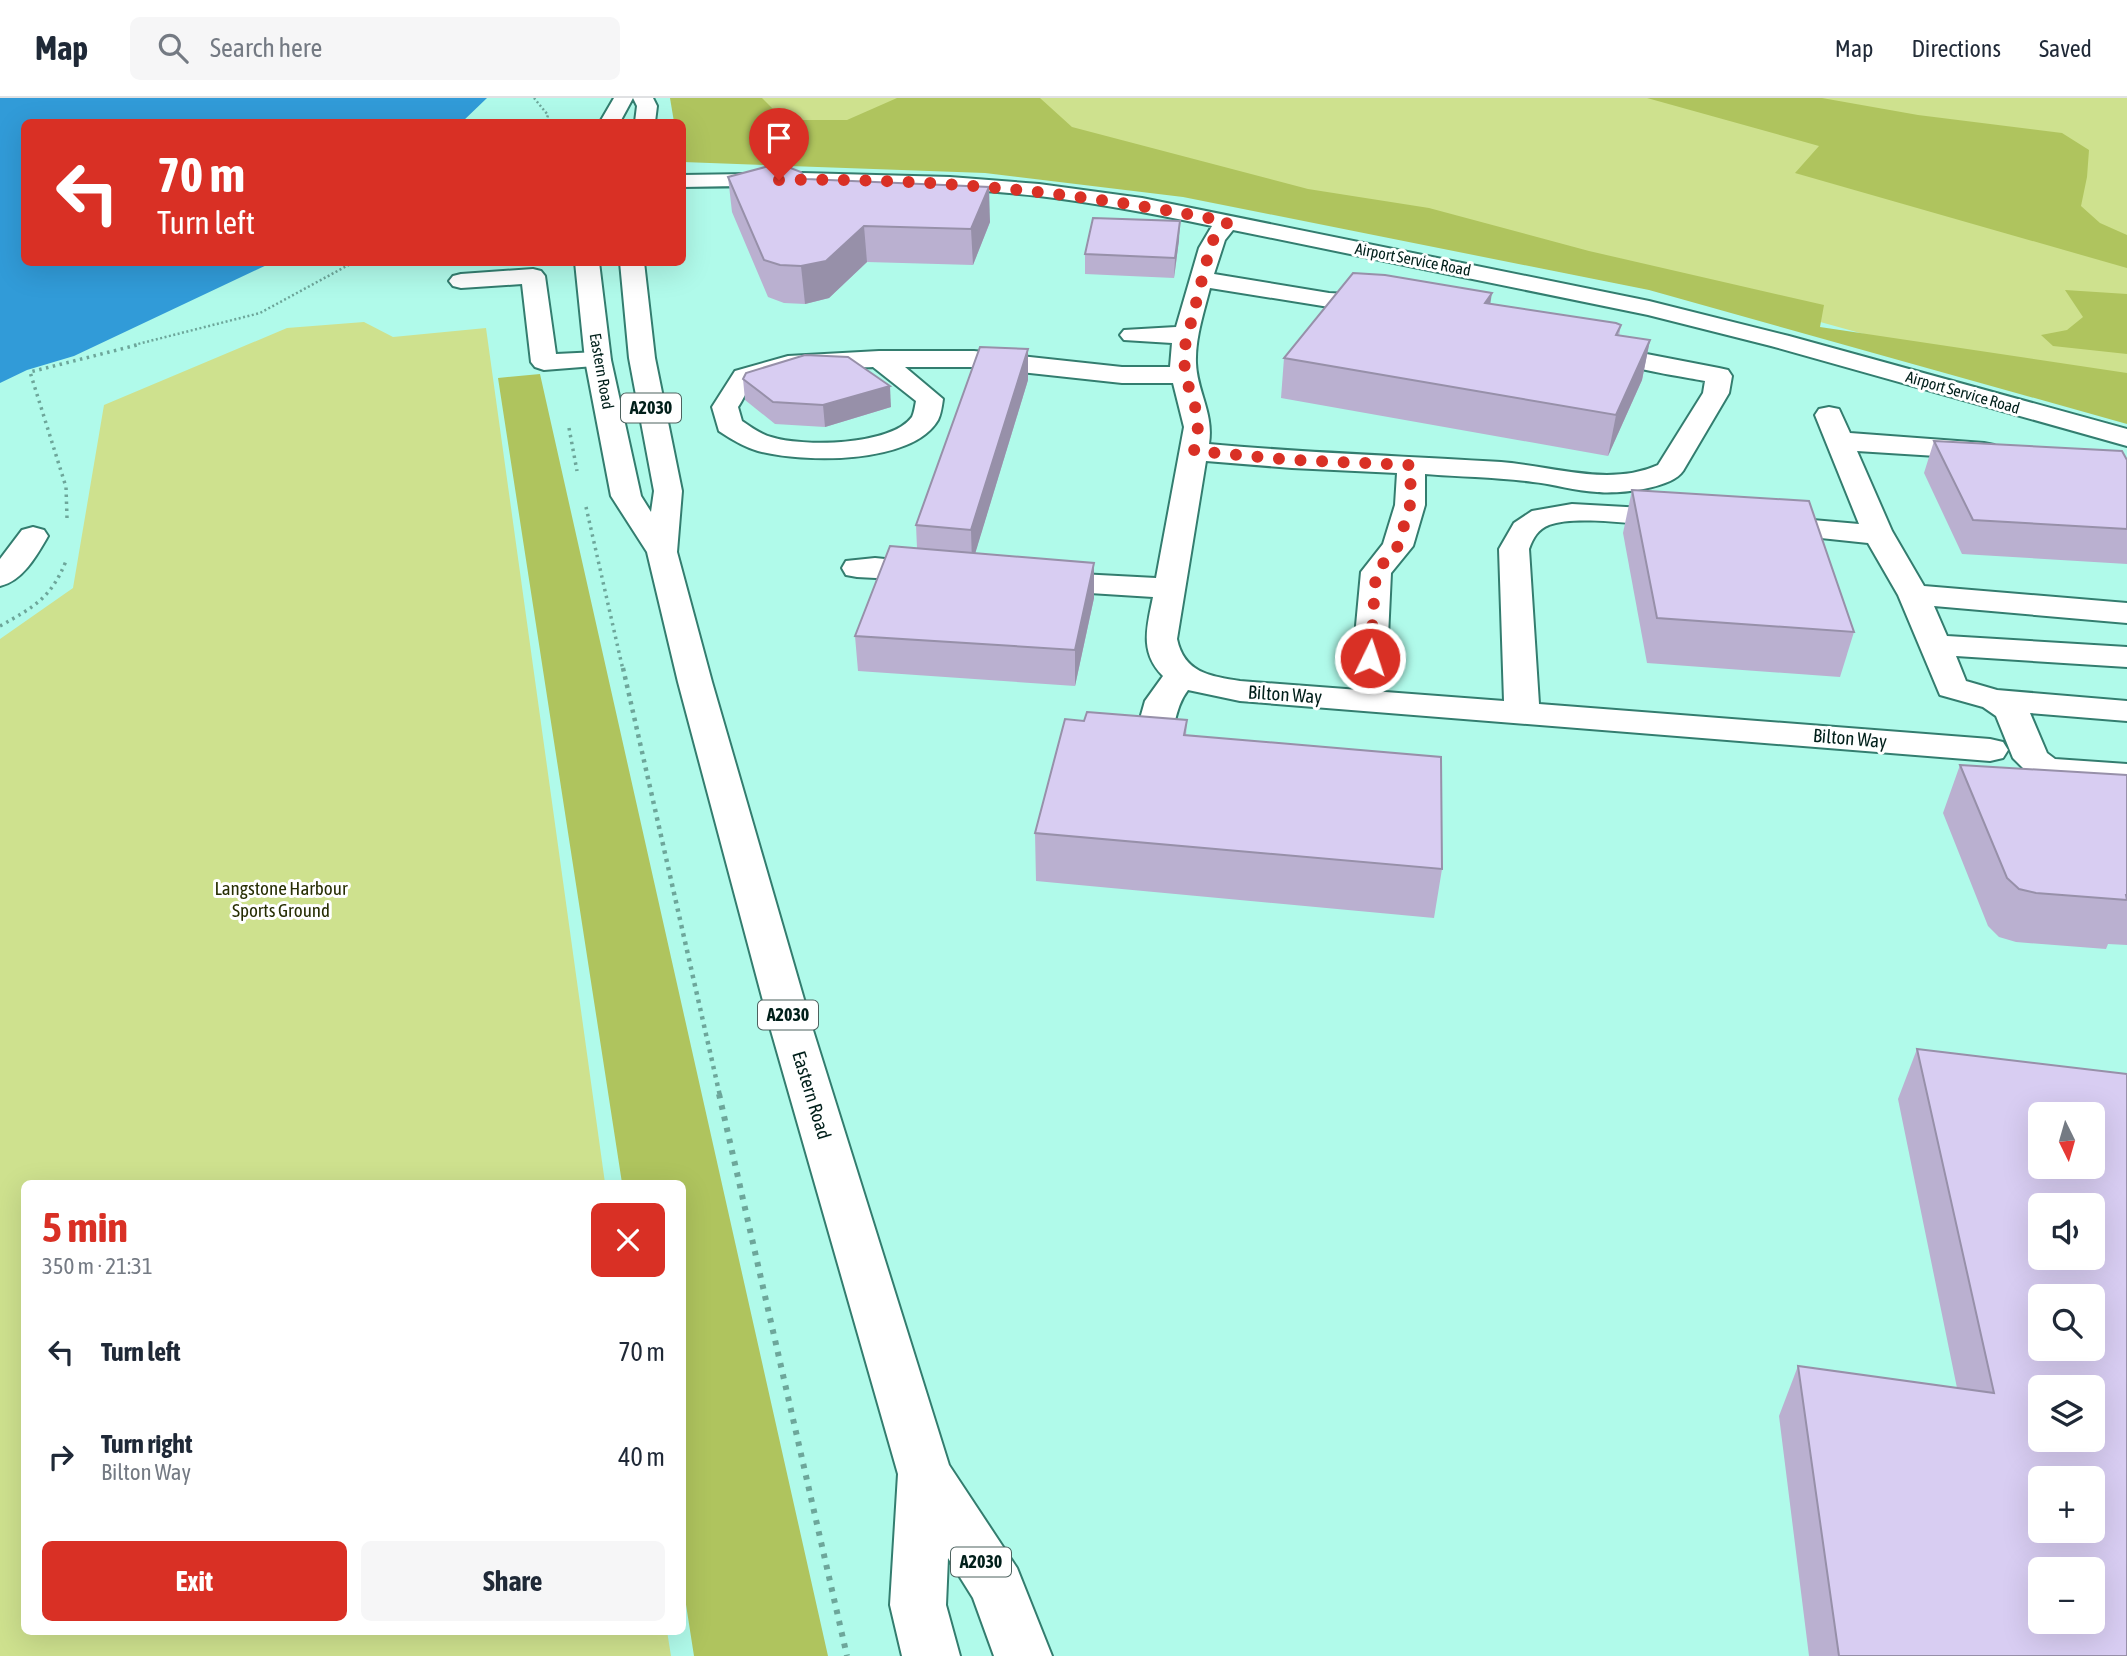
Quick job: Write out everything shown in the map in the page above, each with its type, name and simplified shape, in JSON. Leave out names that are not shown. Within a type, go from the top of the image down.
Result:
[{"type":"street","points":[[612,119],[624,98]]},
{"type":"street","points":[[643,98],[647,106],[645,119]]},
{"type":"street","name":"Airport Service Road","points":[[686,181],[847,180],[1000,186],[1093,197],[1649,307],[2127,438]]},
{"type":"street","points":[[1150,747],[1162,701],[1182,675],[1170,666],[1161,654],[1161,639],[1198,427],[1196,410],[1185,375],[1184,350],[1214,238],[1228,222]]},
{"type":"street","name":"Eastern Road","points":[[587,266],[598,360],[626,496],[662,552],[695,682],[788,1014],[925,1474],[998,1586],[1023,1656]]},
{"type":"street","name":"Eastern Road","points":[[632,266],[642,358],[668,491],[662,552]]},
{"type":"street","points":[[461,281],[533,276],[544,362],[598,360]]},
{"type":"street","points":[[1202,279],[1317,299],[1407,307]]},
{"type":"street","points":[[1133,335],[1188,335]]},
{"type":"street","points":[[1194,451],[1293,460],[1532,473],[1598,484],[1653,478],[1670,471],[1716,393],[1719,376],[1624,357],[1574,338]]},
{"type":"street","points":[[879,359],[930,399],[931,409],[925,421],[908,433],[885,443],[820,452],[766,445],[729,425],[725,407],[744,377],[788,364],[879,359],[974,359],[1122,375],[1185,375]]},
{"type":"street","points":[[2013,456],[1834,428],[1878,535],[1894,568],[1914,596],[1952,688],[1995,700],[2127,711]]},
{"type":"street","points":[[1370,658],[1376,572],[1398,546],[1410,505],[1411,465]]},
{"type":"street","points":[[1522,712],[1514,549],[1520,533],[1541,517],[1584,514],[1728,522],[1878,535]]},
{"type":"street","points":[[0,577],[23,553],[33,536]]},
{"type":"street","points":[[857,568],[874,567],[959,575]]},
{"type":"street","points":[[1013,579],[1095,586],[1169,588]]},
{"type":"street","points":[[1914,596],[2127,613]]},
{"type":"street","points":[[1934,645],[2127,657]]},
{"type":"street","name":"Bilton Way","points":[[1182,675],[1208,686],[1240,691],[1990,750]]},
{"type":"street","points":[[1995,700],[2011,710],[2031,758],[2045,769],[2127,775]]},
{"type":"street","name":"Eastern Road","points":[[925,1474],[918,1605],[931,1656]]},
{"type":"path","points":[[534,98],[548,115],[547,119]]},
{"type":"path","points":[[67,527],[66,486],[30,372],[260,313],[347,266]]},
{"type":"path","points":[[564,360],[570,445],[580,483]]},
{"type":"path","points":[[583,496],[847,1656]]},
{"type":"path","points":[[0,626],[37,606],[52,593],[68,554]]},
{"type":"green space","points":[[670,98],[762,98],[784,120],[847,120],[897,98],[1040,98],[1072,127],[1308,189],[1429,208],[1589,251],[1824,305],[1820,327],[2127,373],[2127,424],[1649,290],[1183,197],[985,173],[686,162],[686,119],[674,119]]},
{"type":"green space","points":[[682,98],[2127,98],[2127,407],[1607,263],[1027,157],[721,156]]},
{"type":"green space","points":[[1647,98],[1822,98],[1918,115],[2062,133],[2089,150],[2081,206],[2100,223],[2127,235],[2127,268],[1795,173],[1819,146]]},
{"type":"green space","points":[[2065,290],[2127,294],[2127,354],[2053,346],[2041,335],[2067,330],[2083,317]]},
{"type":"green space","name":"Langstone Harbour Sports Ground","points":[[364,322],[393,337],[486,328],[605,1180],[21,1180],[21,1635],[668,1635],[671,1656],[0,1656],[0,639],[73,588],[104,405],[287,328]]},
{"type":"green space","points":[[540,374],[828,1656],[694,1656],[686,1605],[686,1180],[622,1180],[498,378]]},
{"type":"water","points":[[0,98],[487,98],[465,119],[21,119],[21,266],[265,266],[74,356],[27,370],[0,383]]},
{"type":"building","points":[[769,166],[788,167],[801,172],[806,179],[989,187],[971,229],[864,226],[826,261],[801,266],[780,265],[764,260],[728,177]]},
{"type":"building","points":[[1093,218],[1180,221],[1175,258],[1085,254]]},
{"type":"building","points":[[1353,273],[1385,275],[1492,293],[1485,303],[1616,323],[1621,325],[1616,335],[1650,340],[1616,415],[1284,358]]},
{"type":"building","points":[[980,347],[1028,349],[971,530],[916,525]]},
{"type":"building","points":[[805,355],[848,357],[890,386],[823,405],[773,402],[743,379],[746,373]]},
{"type":"building","points":[[1934,441],[2122,451],[2127,460],[2127,529],[1973,520]]},
{"type":"building","points":[[1632,490],[1809,501],[1854,632],[1657,618]]},
{"type":"building","points":[[890,546],[1094,563],[1075,650],[855,636]]},
{"type":"building","points":[[1087,712],[1187,720],[1184,735],[1441,757],[1442,869],[1035,833],[1065,719],[1084,721]]},
{"type":"building","points":[[1960,765],[2127,775],[2127,900],[2036,893],[2019,889],[2007,878]]},
{"type":"building","points":[[1917,1049],[2127,1074],[2127,1656],[1839,1656],[1798,1366],[1994,1393]]},
{"type":"route","points":[[779,180],[898,181],[1000,186],[1093,197],[1228,222],[1214,238],[1210,248],[1184,350],[1185,375],[1196,410],[1198,427],[1194,451],[1293,460],[1411,465],[1410,505],[1398,546],[1376,572],[1370,658]]}]
